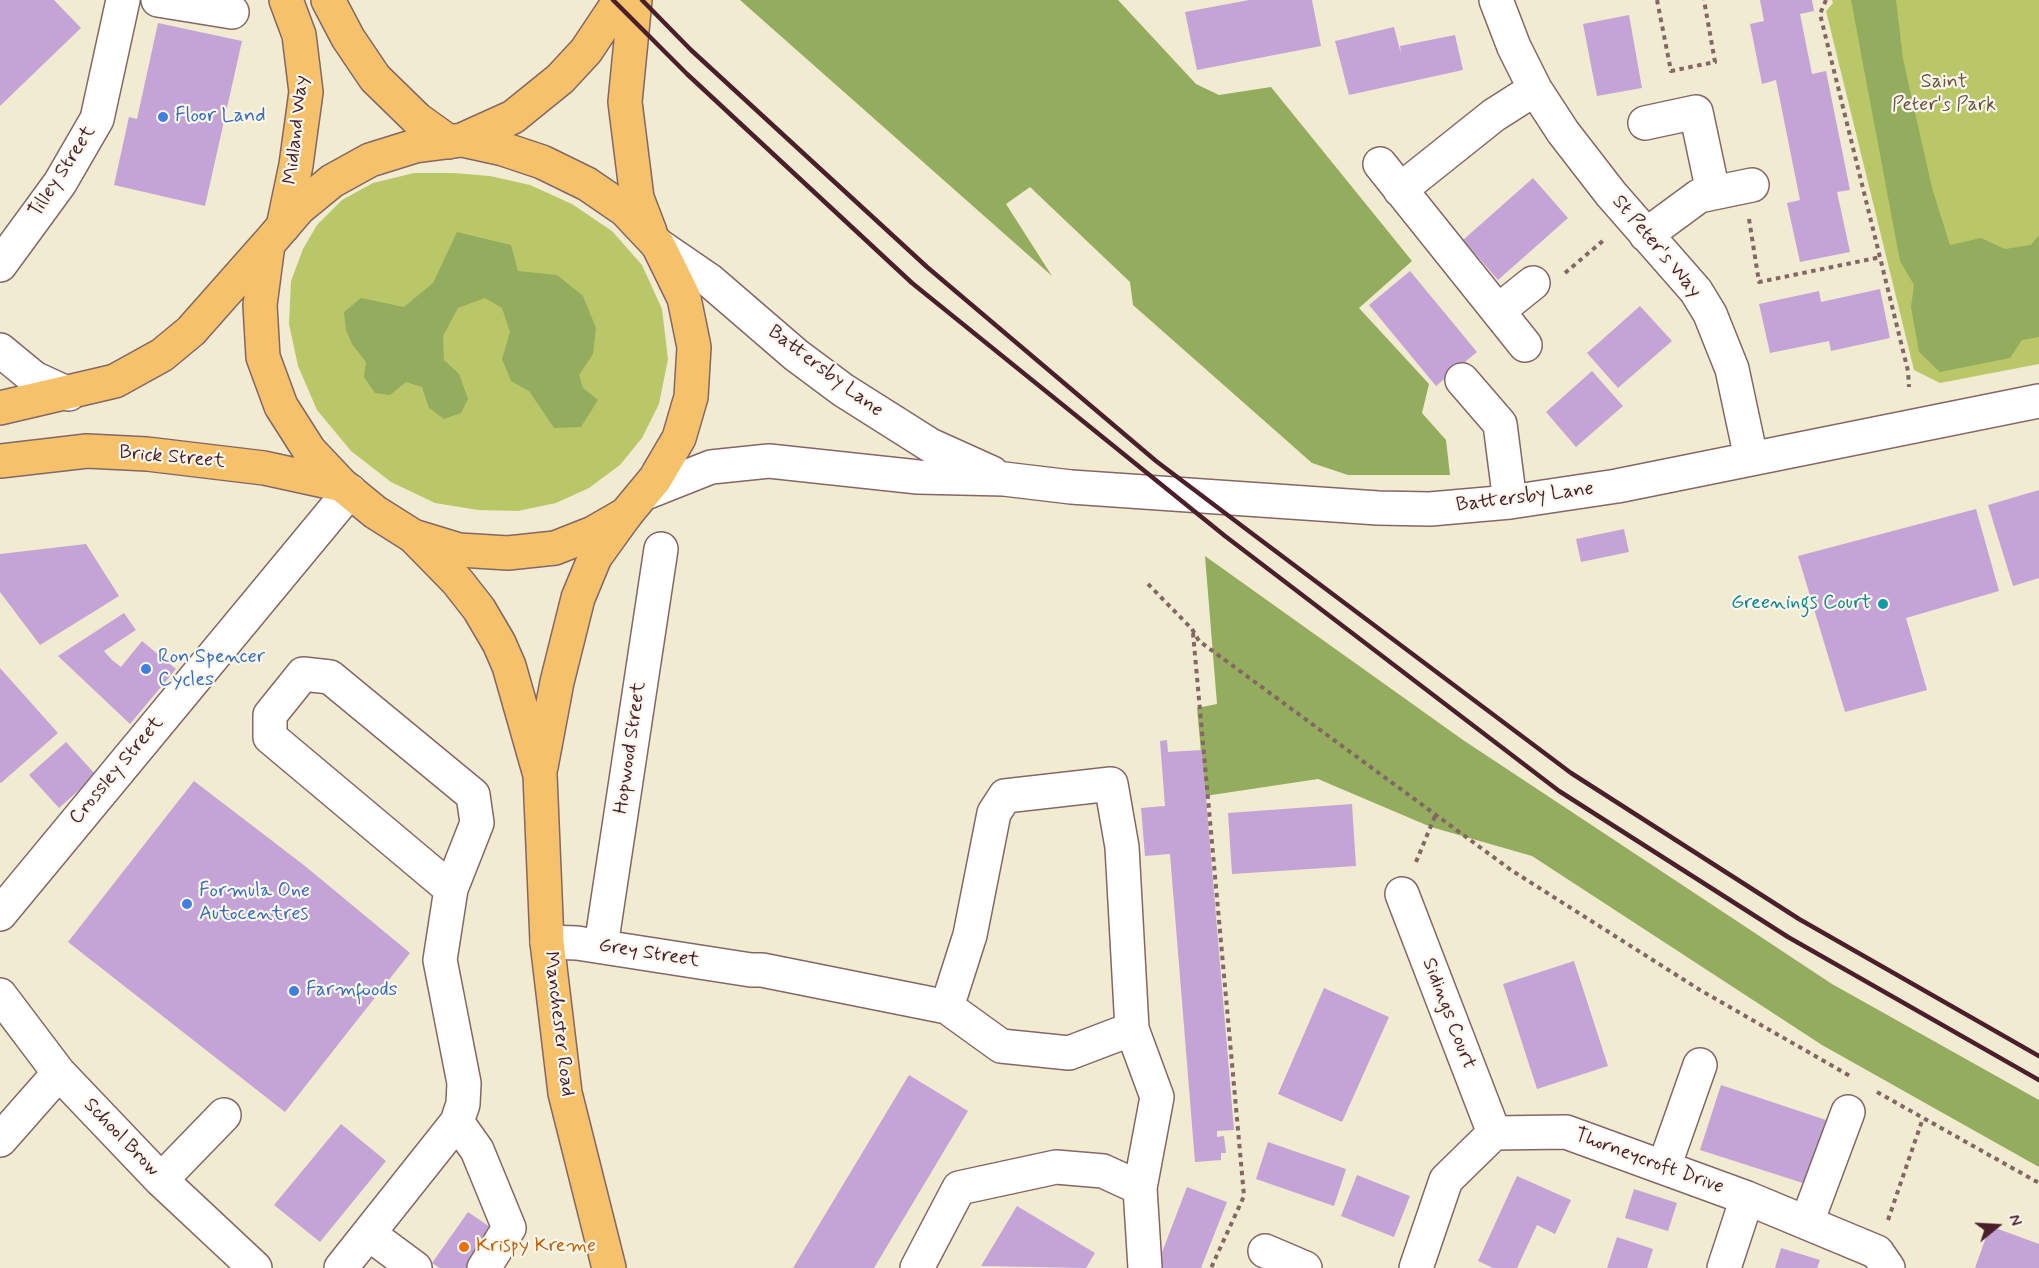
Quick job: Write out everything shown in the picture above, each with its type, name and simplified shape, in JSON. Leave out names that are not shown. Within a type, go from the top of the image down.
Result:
[{"type":"main road","name":"Midland Way","points":[[286,0],[299,35],[306,92],[296,165],[276,235],[260,305],[263,357],[281,406],[309,450],[346,488],[375,512],[413,536]]},
{"type":"main road","points":[[328,0],[348,38],[375,78],[417,119],[456,141],[503,149],[542,162],[587,184],[625,210],[655,240]]},
{"type":"main road","points":[[0,408],[69,394],[115,381],[162,355],[191,331],[299,208],[332,181],[370,160],[415,146],[456,141],[513,117],[560,79],[586,51],[620,0]]},
{"type":"main road","points":[[635,0],[625,102],[637,198],[655,240]]},
{"type":"main road","name":"Manchester Road","points":[[609,1268],[565,1093],[547,942],[540,775],[557,682],[578,598],[595,557],[655,479],[680,438],[690,398],[694,347],[684,298],[655,240]]},
{"type":"main road","name":"Brick Street","points":[[0,461],[87,451],[147,454],[264,468],[346,488]]},
{"type":"main road","points":[[413,536],[459,550],[508,553],[555,548],[593,533],[635,504]]},
{"type":"main road","name":"Manchester Road","points":[[413,536],[457,581],[479,609],[499,643],[509,666],[540,775]]},
{"type":"street","name":"Tilley Street","points":[[1,260],[60,183],[97,120],[123,0]]},
{"type":"street","points":[[158,0],[232,12]]},
{"type":"street","name":"St Peter's Way","points":[[1496,0],[1514,46],[1535,89],[1563,132],[1638,226],[1696,291],[1721,336],[1732,369],[1751,458]]},
{"type":"street","points":[[1400,190],[1494,115],[1535,89]]},
{"type":"street","points":[[1645,123],[1696,112],[1736,188]]},
{"type":"street","points":[[1380,164],[1525,345]]},
{"type":"street","name":"St Peter's Way","points":[[1638,226],[1685,204],[1736,188]]},
{"type":"street","name":"Battersby Lane","points":[[655,240],[709,280],[796,355],[843,390],[930,445],[1004,479]]},
{"type":"street","points":[[1498,312],[1533,283]]},
{"type":"street","points":[[0,350],[34,378],[69,394]]},
{"type":"street","points":[[1462,380],[1500,424],[1510,502]]},
{"type":"street","name":"Battersby Lane","points":[[635,504],[711,467],[769,461],[918,477],[1004,479],[1071,487],[1378,508],[1430,508],[1510,502],[1617,486],[2039,401]]},
{"type":"street","name":"Crossley Street","points":[[0,914],[262,596],[346,488]]},
{"type":"street","name":"Hopwood Street","points":[[601,946],[661,549]]},
{"type":"street","points":[[341,1268],[451,1131],[463,1104],[464,1083],[440,960],[451,889],[477,823],[473,795],[330,677],[303,674],[270,715],[270,737],[451,889]]},
{"type":"street","points":[[1132,1029],[1069,1053],[1001,1046],[947,1007],[970,935],[994,813],[1005,796],[1111,784],[1122,847],[1132,1029],[1157,1097],[1140,1188],[1145,1268]]},
{"type":"street","name":"Sidings Court","points":[[1402,894],[1494,1133]]},
{"type":"street","name":"Grey Street","points":[[547,942],[601,946],[762,970],[947,1007]]},
{"type":"street","name":"School Brow","points":[[0,994],[59,1073],[161,1180],[255,1268]]},
{"type":"street","points":[[1664,1167],[1700,1065]]},
{"type":"street","points":[[0,1140],[59,1073]]},
{"type":"street","points":[[1807,1222],[1848,1112]]},
{"type":"street","points":[[161,1180],[224,1115]]},
{"type":"street","points":[[451,1131],[477,1150],[509,1228],[484,1268]]},
{"type":"street","name":"Thorneycroft Drive","points":[[1494,1133],[1566,1132],[1807,1222],[1882,1260]]},
{"type":"street","points":[[1416,1268],[1446,1180],[1494,1133]]},
{"type":"street","points":[[917,1268],[959,1188],[1056,1167],[1103,1171],[1140,1188]]},
{"type":"street","name":"Thorneycroft Drive","points":[[1724,1268],[1747,1198]]},
{"type":"street","points":[[369,1234],[415,1268]]},
{"type":"street","points":[[1265,1251],[1305,1268]]},
{"type":"path","points":[[1657,0],[1671,71],[1715,62],[1704,0]]},
{"type":"path","points":[[1826,0],[1820,14],[1881,257],[1908,371],[1909,387]]},
{"type":"path","points":[[1736,188],[1760,282],[1881,257]]},
{"type":"path","points":[[1533,283],[1551,286],[1638,226]]},
{"type":"path","points":[[1148,584],[1192,630],[1199,641],[1511,870],[1690,983],[1852,1077]]},
{"type":"path","points":[[1192,630],[1244,1196],[1211,1268]]},
{"type":"path","points":[[1402,894],[1435,816]]},
{"type":"path","points":[[1872,1089],[2039,1183]]},
{"type":"path","points":[[1882,1260],[1923,1118]]},
{"type":"green space","points":[[740,0],[1118,0],[1196,84],[1219,95],[1271,87],[1412,261],[1359,308],[1429,384],[1422,413],[1446,440],[1450,475],[1348,475],[1312,463],[1133,305],[1130,282],[1030,187],[1006,204],[1052,276]]},
{"type":"green space","name":"Saint Peter's Park","points":[[1832,0],[2039,0],[2039,364],[1940,383],[1914,370],[1826,11],[1833,3]]},
{"type":"green space","points":[[1851,0],[1896,0],[1903,59],[1932,188],[1950,245],[1981,238],[2005,249],[2031,245],[2039,235],[2039,337],[2022,340],[2010,358],[1940,372],[1919,352],[1911,307],[1914,285],[1900,261]]},
{"type":"green space","points":[[414,173],[490,176],[530,185],[572,204],[612,231],[642,265],[662,309],[668,359],[659,404],[642,438],[620,465],[589,488],[556,503],[518,511],[478,510],[435,503],[391,482],[351,451],[317,410],[298,366],[289,324],[291,281],[303,249],[317,225],[342,200],[373,183]]},
{"type":"green space","points":[[457,232],[511,245],[518,271],[557,275],[583,296],[596,328],[593,354],[579,375],[583,388],[598,400],[581,427],[554,428],[529,391],[511,381],[502,359],[510,332],[502,308],[485,298],[458,308],[443,336],[444,360],[459,374],[468,399],[461,413],[444,419],[429,408],[422,387],[406,382],[390,395],[375,393],[364,377],[366,362],[352,344],[346,330],[344,312],[361,298],[404,307],[433,283]]},
{"type":"green space","points":[[1205,556],[1463,740],[1832,984],[2039,1100],[2039,1167],[1822,1045],[1532,856],[1431,827],[1318,779],[1205,796],[1197,708],[1217,704]]},
{"type":"building","points":[[0,0],[54,0],[81,28],[0,106]]},
{"type":"building","points":[[1249,0],[1312,0],[1321,46],[1197,70],[1185,12]]},
{"type":"building","points":[[1760,0],[1812,0],[1814,11],[1800,14],[1812,74],[1826,71],[1850,190],[1837,192],[1850,252],[1800,262],[1787,203],[1800,200],[1776,80],[1762,84],[1750,24],[1764,21]]},
{"type":"building","points":[[1629,15],[1642,88],[1597,96],[1583,24]]},
{"type":"building","points":[[158,23],[242,41],[205,206],[114,185],[129,117],[137,119]]},
{"type":"building","points":[[1394,27],[1401,54],[1400,46],[1455,35],[1463,70],[1349,95],[1335,41]]},
{"type":"building","points":[[1533,178],[1568,218],[1498,280],[1463,240]]},
{"type":"building","points":[[1410,271],[1477,352],[1436,386],[1369,305]]},
{"type":"building","points":[[1880,289],[1890,338],[1831,351],[1829,341],[1770,353],[1759,304],[1819,291],[1821,302]]},
{"type":"building","points":[[1640,306],[1672,341],[1618,388],[1587,353]]},
{"type":"building","points":[[1592,371],[1623,406],[1576,447],[1546,412]]},
{"type":"building","points":[[2039,490],[2039,578],[2013,586],[1988,505]]},
{"type":"building","name":"Greenings Court","points":[[1976,509],[1999,591],[1906,618],[1927,690],[1845,712],[1798,556]]},
{"type":"building","points":[[1624,529],[1629,552],[1581,562],[1576,539]]},
{"type":"building","points":[[86,544],[119,596],[40,645],[0,592],[0,554]]},
{"type":"building","points":[[124,613],[136,630],[104,651],[112,660],[121,667],[142,641],[176,669],[130,724],[58,656]]},
{"type":"building","points":[[0,668],[58,733],[1,783],[0,782]]},
{"type":"building","points":[[1167,740],[1168,752],[1202,750],[1234,1130],[1217,1131],[1217,1137],[1224,1136],[1226,1153],[1221,1153],[1221,1160],[1195,1162],[1170,854],[1145,856],[1141,808],[1165,806],[1160,741]]},
{"type":"building","points":[[66,742],[96,775],[59,808],[29,775]]},
{"type":"building","points":[[194,781],[305,866],[410,953],[285,1112],[68,942]]},
{"type":"building","points":[[1352,804],[1356,866],[1232,874],[1228,813]]},
{"type":"building","points":[[1574,961],[1608,1066],[1537,1089],[1503,984]]},
{"type":"building","points":[[1324,988],[1389,1017],[1342,1122],[1278,1094]]},
{"type":"building","points":[[909,1075],[968,1111],[874,1268],[793,1268]]},
{"type":"building","points":[[1721,1085],[1826,1120],[1806,1184],[1700,1150]]},
{"type":"building","points":[[341,1124],[386,1161],[320,1242],[274,1205]]},
{"type":"building","points":[[1268,1142],[1346,1169],[1334,1206],[1256,1179]]},
{"type":"building","points":[[1357,1175],[1410,1196],[1394,1237],[1341,1216]]},
{"type":"building","points":[[1517,1176],[1571,1200],[1555,1234],[1537,1225],[1517,1268],[1493,1268],[1478,1261]]},
{"type":"building","points":[[1187,1187],[1227,1202],[1201,1268],[1156,1268]]},
{"type":"building","points":[[1634,1189],[1677,1203],[1668,1231],[1625,1218]]},
{"type":"building","points":[[1017,1206],[1095,1253],[1086,1268],[981,1266]]},
{"type":"building","name":"Krispy Kreme","points":[[468,1212],[496,1231],[471,1268],[440,1268],[432,1263]]},
{"type":"building","points":[[1990,1226],[2039,1244],[2039,1268],[1975,1268]]},
{"type":"building","points":[[1617,1237],[1653,1249],[1647,1268],[1607,1268]]},
{"type":"building","points":[[1781,1248],[1820,1260],[1817,1268],[1775,1268]]},
{"type":"railway","points":[[613,0],[687,74],[912,283],[1225,536],[1559,791],[1788,937],[2039,1080]]},
{"type":"railway","points":[[642,0],[691,50],[927,267],[1156,461],[1571,773],[1799,919],[2039,1056]]},
{"type":"place","name":"Floor Land","points":[[163,117]]},
{"type":"place","name":"Greenings Court","points":[[1883,604]]},
{"type":"place","name":"Ron Spencer Cycles","points":[[146,669]]},
{"type":"place","name":"Formula One Autocentres","points":[[187,904]]},
{"type":"place","name":"Farmfoods","points":[[294,991]]},
{"type":"place","name":"Krispy Kreme","points":[[464,1247]]}]
